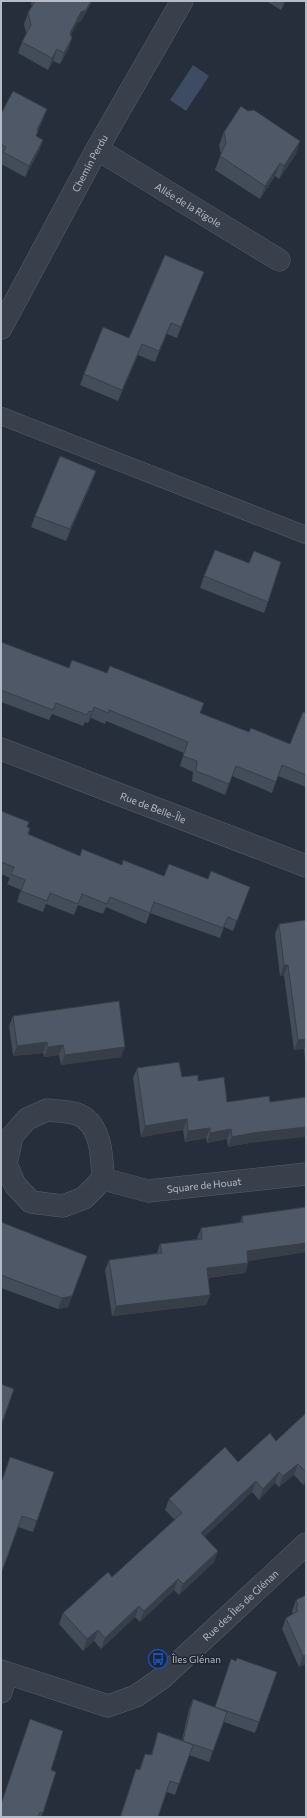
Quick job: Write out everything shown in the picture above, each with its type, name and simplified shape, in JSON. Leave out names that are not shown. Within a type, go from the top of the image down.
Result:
[{"type":"street","name":"Chemin Perdu","points":[[1,328],[97,149],[182,1]]},
{"type":"street","name":"Allée de la Rigole","points":[[97,149],[279,260]]},
{"type":"street","name":"Rue de Belle-Île","points":[[1,749],[306,866]]},
{"type":"street","points":[[47,1110],[78,1115],[93,1127],[102,1149],[103,1179],[84,1198],[63,1206],[31,1202],[15,1185],[6,1164],[12,1136],[27,1119],[47,1110]]},
{"type":"street","name":"Square de Houat","points":[[103,1179],[148,1191],[306,1174]]},
{"type":"street","name":"Rue des Îles de Glénan","points":[[3,1679],[108,1706],[136,1696],[162,1678],[306,1544]]},
{"type":"lane","points":[[1,416],[306,535]]},
{"type":"water","points":[[193,65],[209,76],[186,111],[170,100]]},
{"type":"building","points":[[35,1],[91,1],[86,10],[81,12],[70,33],[72,38],[64,53],[57,49],[52,58],[22,42],[31,25],[28,13]]},
{"type":"building","points":[[13,91],[47,109],[37,130],[36,136],[43,140],[29,166],[3,152],[6,147],[1,144],[1,112]]},
{"type":"building","points":[[241,106],[248,111],[254,110],[300,141],[284,166],[280,163],[265,186],[220,156],[226,143],[224,132]]},
{"type":"building","points":[[165,255],[204,272],[181,327],[171,323],[159,351],[142,344],[122,390],[84,374],[103,327],[129,338]]},
{"type":"building","points":[[60,456],[96,471],[70,529],[35,516]]},
{"type":"building","points":[[215,550],[249,563],[254,551],[281,562],[268,602],[204,576]]},
{"type":"building","points":[[1,642],[69,668],[72,660],[107,673],[110,666],[204,703],[200,713],[249,732],[251,728],[290,744],[303,712],[306,713],[306,775],[282,765],[276,782],[236,766],[229,784],[196,771],[197,761],[183,756],[188,742],[109,710],[108,713],[94,707],[92,712],[89,711],[87,715],[56,703],[53,710],[1,690]]},
{"type":"building","points":[[1,811],[29,822],[27,827],[30,828],[28,834],[80,856],[82,849],[122,865],[123,860],[164,876],[169,864],[208,879],[211,871],[250,887],[237,921],[228,917],[223,928],[154,902],[150,913],[110,897],[107,904],[82,894],[78,904],[50,893],[47,901],[21,891],[25,880],[11,874],[14,867],[1,862]]},
{"type":"building","points":[[306,920],[306,1039],[298,1040],[288,965],[284,965],[279,924]]},
{"type":"building","points":[[119,1001],[125,1047],[65,1055],[63,1045],[48,1047],[47,1042],[17,1046],[13,1016]]},
{"type":"building","points":[[179,1062],[182,1077],[198,1075],[198,1081],[224,1077],[227,1102],[269,1096],[270,1102],[306,1097],[306,1127],[232,1137],[231,1129],[210,1133],[210,1128],[188,1131],[187,1119],[145,1126],[137,1068]]},
{"type":"building","points":[[306,1207],[306,1243],[247,1251],[248,1263],[207,1268],[210,1295],[116,1306],[109,1260],[162,1253],[160,1244],[202,1239],[201,1228],[243,1222],[242,1216]]},
{"type":"building","points":[[1,1222],[87,1256],[72,1296],[62,1298],[1,1275]]},
{"type":"building","points":[[1,1384],[14,1389],[1,1426]]},
{"type":"building","points":[[306,1413],[306,1472],[298,1464],[283,1476],[279,1472],[263,1489],[256,1481],[201,1533],[218,1551],[183,1584],[178,1579],[144,1611],[139,1606],[105,1638],[98,1630],[87,1639],[63,1613],[108,1572],[112,1577],[182,1513],[169,1499],[225,1447],[238,1462],[270,1433],[276,1441]]},
{"type":"building","points":[[10,1457],[54,1472],[37,1521],[22,1516],[2,1571],[1,1483]]},
{"type":"building","points":[[306,1595],[306,1655],[303,1656],[286,1618],[298,1611],[296,1607],[298,1606],[296,1600]]},
{"type":"building","points":[[237,1658],[277,1672],[259,1722],[215,1707],[231,1659],[236,1661]]},
{"type":"building","points":[[193,1699],[227,1712],[213,1751],[183,1741]]},
{"type":"building","points":[[30,1719],[63,1731],[51,1770],[56,1772],[43,1813],[40,1812],[38,1817],[1,1817],[1,1804]]},
{"type":"building","points":[[158,1732],[193,1745],[179,1784],[170,1781],[158,1817],[122,1817],[121,1815],[136,1769],[140,1770],[145,1754],[152,1755]]},
{"type":"place","name":"Îles Glénan","points":[[158,1659]]}]
